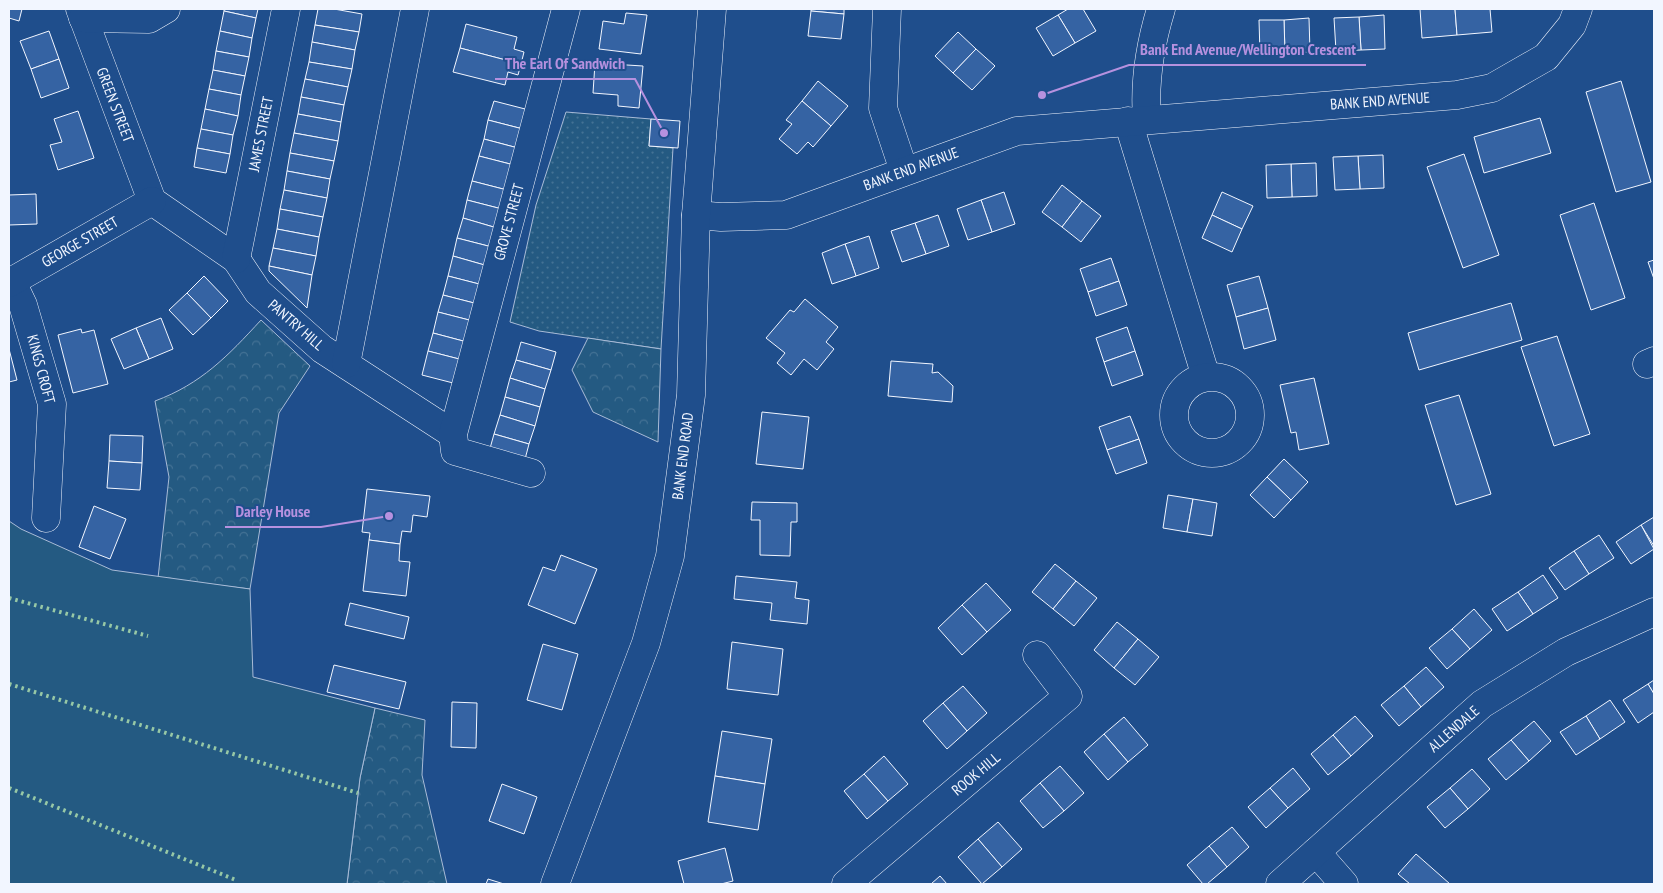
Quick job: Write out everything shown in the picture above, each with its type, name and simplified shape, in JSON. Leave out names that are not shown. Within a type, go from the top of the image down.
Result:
[{"type":"street","points":[[81,14],[149,19],[166,9]]},
{"type":"street","name":"JAMES STREET","points":[[236,259],[286,9]]},
{"type":"street","points":[[346,364],[415,9]]},
{"type":"street","name":"GROVE STREET","points":[[453,434],[566,9]]},
{"type":"street","name":"BANK END ROAD","points":[[555,884],[646,643],[670,556],[691,394],[696,214],[712,9]]},
{"type":"street","points":[[887,9],[883,108],[904,171]]},
{"type":"street","points":[[1161,9],[1152,40],[1146,97],[1138,120],[1206,377]]},
{"type":"street","name":"BANK END AVENUE","points":[[696,214],[721,217],[786,215],[1017,131],[1457,95],[1492,88],[1546,57],[1572,25],[1578,9]]},
{"type":"street","name":"GREEN STREET","points":[[81,14],[152,201]]},
{"type":"street","name":"PANTRY HILL","points":[[152,201],[236,259],[258,292],[322,349],[453,434]]},
{"type":"street","name":"GEORGE STREET","points":[[10,283],[152,201]]},
{"type":"street","name":"KINGS CROFT","points":[[10,283],[23,305],[52,404],[46,518]]},
{"type":"street","points":[[453,434],[455,451],[531,473]]},
{"type":"street","name":"ALLENDALE","points":[[1280,884],[1482,704],[1566,652],[1654,612]]},
{"type":"street","name":"ROOK HILL","points":[[846,884],[1068,696],[1037,655]]},
{"type":"street","points":[[1316,852],[1344,884]]},
{"type":"green space","points":[[566,112],[651,119],[649,146],[673,148],[661,349],[539,331],[510,322],[536,205]]},
{"type":"green space","points":[[261,320],[310,366],[279,413],[250,589],[158,578],[169,477],[155,401],[186,386],[213,368]]},
{"type":"green space","points":[[588,338],[661,349],[658,442],[593,412],[572,370]]},
{"type":"green space","points":[[9,521],[21,529],[112,570],[250,589],[253,677],[375,708],[360,778],[347,884],[9,884]]},
{"type":"green space","points":[[375,708],[425,720],[422,775],[447,884],[347,884],[360,778]]},
{"type":"building","points":[[9,9],[22,9],[19,21],[9,18]]},
{"type":"building","points":[[224,9],[258,9],[256,18],[224,11]]},
{"type":"building","points":[[318,9],[334,9],[362,14],[359,32],[315,25]]},
{"type":"building","points":[[811,9],[844,9],[844,14],[811,11]]},
{"type":"building","points":[[1068,9],[1083,9],[1096,31],[1075,43],[1058,15]]},
{"type":"building","points":[[1420,9],[1455,9],[1457,35],[1422,38]]},
{"type":"building","points":[[1455,9],[1490,9],[1492,32],[1457,35]]},
{"type":"building","points":[[224,11],[256,18],[252,38],[220,31]]},
{"type":"building","points":[[811,11],[844,14],[841,39],[808,36]]},
{"type":"building","points":[[626,13],[647,15],[641,54],[599,49],[603,21],[624,24]]},
{"type":"building","points":[[1058,15],[1075,43],[1053,56],[1036,28]]},
{"type":"building","points":[[1384,15],[1385,49],[1361,50],[1359,17]]},
{"type":"building","points":[[1359,17],[1361,50],[1336,51],[1334,18]]},
{"type":"building","points":[[1309,18],[1310,52],[1285,53],[1284,20]]},
{"type":"building","points":[[1259,20],[1284,20],[1285,53],[1260,54]]},
{"type":"building","points":[[466,24],[517,37],[514,49],[524,52],[521,64],[460,48]]},
{"type":"building","points":[[315,25],[359,32],[355,50],[312,42]]},
{"type":"building","points":[[49,31],[59,59],[31,69],[20,41]]},
{"type":"building","points":[[220,31],[252,38],[249,57],[216,51]]},
{"type":"building","points":[[958,32],[976,49],[953,73],[935,56]]},
{"type":"building","points":[[312,42],[355,50],[352,69],[309,62]]},
{"type":"building","points":[[460,48],[521,64],[518,75],[508,72],[505,85],[453,72]]},
{"type":"building","points":[[976,49],[995,66],[972,90],[953,73]]},
{"type":"building","points":[[216,51],[249,57],[245,76],[213,70]]},
{"type":"building","points":[[59,59],[69,88],[41,98],[31,69]]},
{"type":"building","points":[[309,62],[352,69],[348,87],[305,79]]},
{"type":"building","points":[[595,63],[643,66],[639,108],[618,106],[618,95],[593,93]]},
{"type":"building","points":[[213,70],[245,76],[241,95],[209,89]]},
{"type":"building","points":[[305,79],[348,87],[344,105],[301,97]]},
{"type":"building","points":[[818,81],[848,106],[831,126],[802,101]]},
{"type":"building","points":[[1621,81],[1651,182],[1616,192],[1586,92]]},
{"type":"building","points":[[209,89],[241,95],[238,116],[205,109]]},
{"type":"building","points":[[301,97],[344,105],[341,122],[298,114]]},
{"type":"building","points":[[494,101],[529,110],[523,129],[488,120]]},
{"type":"building","points":[[802,101],[831,126],[813,147],[808,142],[797,154],[779,139],[792,124],[786,120]]},
{"type":"building","points":[[205,109],[238,116],[233,135],[201,129]]},
{"type":"building","points":[[78,111],[94,158],[58,170],[50,145],[62,142],[54,119]]},
{"type":"building","points":[[298,114],[341,122],[338,141],[294,133]]},
{"type":"building","points":[[1540,118],[1551,153],[1484,173],[1474,137]]},
{"type":"building","points":[[651,119],[680,121],[678,148],[649,146]]},
{"type":"building","points":[[488,120],[523,129],[518,148],[484,139]]},
{"type":"building","points":[[201,129],[233,135],[230,154],[197,148]]},
{"type":"building","points":[[294,133],[338,141],[334,161],[290,153]]},
{"type":"building","points":[[484,139],[518,148],[514,165],[479,156]]},
{"type":"building","points":[[197,148],[230,154],[226,173],[194,167]]},
{"type":"building","points":[[290,153],[334,161],[330,179],[287,171]]},
{"type":"building","points":[[1464,154],[1499,255],[1463,268],[1427,167]]},
{"type":"building","points":[[1383,155],[1384,188],[1360,189],[1358,156]]},
{"type":"building","points":[[479,156],[514,165],[507,190],[472,181]]},
{"type":"building","points":[[1358,156],[1360,189],[1335,190],[1333,157]]},
{"type":"building","points":[[1316,163],[1317,196],[1292,197],[1291,164]]},
{"type":"building","points":[[1291,164],[1292,197],[1267,198],[1266,165]]},
{"type":"building","points":[[287,171],[330,179],[327,198],[284,190]]},
{"type":"building","points":[[472,181],[507,190],[502,209],[467,200]]},
{"type":"building","points":[[1062,185],[1082,201],[1062,227],[1042,212]]},
{"type":"building","points":[[284,190],[327,198],[323,217],[280,209]]},
{"type":"building","points":[[1004,192],[1015,224],[992,232],[981,200]]},
{"type":"building","points":[[1222,192],[1253,206],[1242,229],[1212,215]]},
{"type":"building","points":[[36,194],[37,224],[9,225],[9,195]]},
{"type":"building","points":[[467,200],[502,209],[497,228],[463,218]]},
{"type":"building","points":[[981,200],[992,232],[968,240],[957,209]]},
{"type":"building","points":[[1082,201],[1101,216],[1081,242],[1062,227]]},
{"type":"building","points":[[1594,203],[1625,298],[1591,310],[1560,215]]},
{"type":"building","points":[[280,209],[323,217],[319,237],[277,229]]},
{"type":"building","points":[[938,215],[949,246],[926,254],[915,223]]},
{"type":"building","points":[[1212,215],[1242,229],[1232,252],[1202,238]]},
{"type":"building","points":[[463,218],[497,228],[492,247],[457,238]]},
{"type":"building","points":[[915,223],[926,254],[902,262],[891,231]]},
{"type":"building","points":[[277,229],[319,237],[316,256],[273,248]]},
{"type":"building","points":[[869,236],[879,268],[856,276],[845,244]]},
{"type":"building","points":[[457,238],[492,247],[488,266],[453,256]]},
{"type":"building","points":[[845,244],[856,276],[832,284],[822,253]]},
{"type":"building","points":[[273,248],[316,256],[312,275],[269,266]]},
{"type":"building","points":[[453,256],[488,266],[483,285],[448,276]]},
{"type":"building","points":[[1111,258],[1119,281],[1088,292],[1080,269]]},
{"type":"building","points":[[1654,260],[1654,279],[1648,262]]},
{"type":"building","points":[[269,266],[312,275],[307,308],[269,271]]},
{"type":"building","points":[[204,276],[228,301],[211,318],[187,293]]},
{"type":"building","points":[[448,276],[483,285],[478,304],[443,295]]},
{"type":"building","points":[[1259,276],[1268,308],[1236,317],[1227,285]]},
{"type":"building","points":[[1119,281],[1127,305],[1096,316],[1088,292]]},
{"type":"building","points":[[187,293],[211,318],[193,335],[169,310]]},
{"type":"building","points":[[443,295],[478,304],[473,321],[438,312]]},
{"type":"building","points":[[805,299],[838,327],[826,342],[834,349],[817,370],[804,359],[791,375],[777,363],[785,353],[766,338],[790,310],[794,312]]},
{"type":"building","points":[[1511,303],[1522,340],[1419,370],[1408,333]]},
{"type":"building","points":[[1268,308],[1276,340],[1244,349],[1236,317]]},
{"type":"building","points":[[438,312],[473,321],[467,342],[433,333]]},
{"type":"building","points":[[161,318],[173,349],[149,359],[136,328]]},
{"type":"building","points":[[1127,327],[1135,351],[1104,362],[1096,338]]},
{"type":"building","points":[[136,328],[149,359],[124,369],[111,339]]},
{"type":"building","points":[[81,329],[82,333],[94,330],[108,384],[73,393],[58,335]]},
{"type":"building","points":[[433,333],[467,342],[463,360],[428,351]]},
{"type":"building","points":[[1557,336],[1590,434],[1554,446],[1521,347]]},
{"type":"building","points":[[521,342],[556,352],[551,370],[516,360]]},
{"type":"building","points":[[9,349],[17,380],[9,382]]},
{"type":"building","points":[[428,351],[463,360],[457,384],[422,375]]},
{"type":"building","points":[[1135,351],[1143,375],[1112,386],[1104,362]]},
{"type":"building","points":[[516,360],[551,370],[545,389],[510,378]]},
{"type":"building","points":[[891,361],[933,364],[932,373],[938,372],[953,386],[952,402],[888,396]]},
{"type":"building","points":[[510,378],[545,389],[540,407],[505,397]]},
{"type":"building","points":[[1314,378],[1329,444],[1299,450],[1296,432],[1291,433],[1280,385]]},
{"type":"building","points":[[1459,395],[1491,494],[1456,505],[1425,405]]},
{"type":"building","points":[[505,397],[540,407],[535,426],[500,415]]},
{"type":"building","points":[[762,412],[809,417],[803,469],[756,464]]},
{"type":"building","points":[[500,415],[535,426],[529,444],[494,434]]},
{"type":"building","points":[[1130,416],[1139,439],[1107,450],[1099,427]]},
{"type":"building","points":[[494,434],[529,444],[524,463],[489,452]]},
{"type":"building","points":[[110,435],[143,436],[142,463],[109,461]]},
{"type":"building","points":[[1139,439],[1147,463],[1116,474],[1107,450]]},
{"type":"building","points":[[1284,459],[1308,482],[1291,500],[1267,477]]},
{"type":"building","points":[[109,461],[142,463],[140,490],[107,488]]},
{"type":"building","points":[[1267,477],[1291,500],[1274,518],[1250,495]]},
{"type":"building","points":[[367,489],[430,496],[427,517],[413,515],[411,532],[402,531],[400,544],[369,540],[370,533],[362,532]]},
{"type":"building","points":[[1168,495],[1193,499],[1187,532],[1163,528]]},
{"type":"building","points":[[1193,499],[1217,503],[1212,536],[1187,532]]},
{"type":"building","points":[[752,502],[797,503],[797,522],[791,522],[790,556],[760,555],[760,520],[751,520]]},
{"type":"building","points":[[94,506],[126,519],[110,559],[79,547]]},
{"type":"building","points":[[1654,517],[1654,546],[1641,525]]},
{"type":"building","points":[[1641,525],[1654,549],[1631,564],[1616,542]]},
{"type":"building","points":[[1599,535],[1614,558],[1589,574],[1574,551]]},
{"type":"building","points":[[369,540],[400,544],[399,561],[410,562],[406,596],[363,591]]},
{"type":"building","points":[[1574,551],[1589,574],[1565,590],[1549,568]]},
{"type":"building","points":[[561,555],[597,569],[575,624],[528,605],[543,567],[555,571]]},
{"type":"building","points":[[1055,564],[1076,581],[1053,609],[1032,592]]},
{"type":"building","points":[[1543,575],[1558,598],[1533,614],[1518,592]]},
{"type":"building","points":[[736,576],[797,582],[795,598],[809,600],[807,624],[770,620],[772,603],[734,599]]},
{"type":"building","points":[[1076,581],[1097,598],[1074,626],[1053,609]]},
{"type":"building","points":[[986,583],[1011,610],[987,632],[962,605]]},
{"type":"building","points":[[1518,592],[1533,614],[1507,631],[1492,609]]},
{"type":"building","points":[[350,603],[409,617],[404,639],[345,625]]},
{"type":"building","points":[[962,605],[987,632],[962,655],[938,628]]},
{"type":"building","points":[[1474,609],[1492,630],[1470,649],[1452,629]]},
{"type":"building","points":[[1117,622],[1138,639],[1114,668],[1094,650]]},
{"type":"building","points":[[1452,629],[1470,649],[1447,669],[1429,648]]},
{"type":"building","points":[[1138,639],[1159,657],[1135,685],[1114,668]]},
{"type":"building","points":[[732,642],[783,649],[778,695],[727,689]]},
{"type":"building","points":[[543,644],[578,654],[562,710],[527,700]]},
{"type":"building","points":[[334,665],[406,682],[399,709],[327,692]]},
{"type":"building","points":[[1426,667],[1444,687],[1421,707],[1404,686]]},
{"type":"building","points":[[1654,680],[1654,694],[1648,684]]},
{"type":"building","points":[[1648,684],[1654,694],[1654,712],[1638,723],[1623,700]]},
{"type":"building","points":[[963,686],[987,713],[967,731],[943,703]]},
{"type":"building","points":[[1404,686],[1421,707],[1399,726],[1381,705]]},
{"type":"building","points":[[1610,700],[1625,722],[1600,739],[1586,716]]},
{"type":"building","points":[[452,702],[477,703],[476,748],[451,747]]},
{"type":"building","points":[[943,703],[967,731],[947,749],[923,721]]},
{"type":"building","points":[[1355,716],[1373,736],[1351,756],[1333,735]]},
{"type":"building","points":[[1586,716],[1600,739],[1576,755],[1560,732]]},
{"type":"building","points":[[1124,717],[1148,745],[1128,762],[1104,734]]},
{"type":"building","points":[[1534,721],[1551,741],[1529,761],[1511,740]]},
{"type":"building","points":[[722,731],[772,739],[765,784],[715,776]]},
{"type":"building","points":[[1104,734],[1128,762],[1108,780],[1084,752]]},
{"type":"building","points":[[1333,735],[1351,756],[1328,775],[1311,754]]},
{"type":"building","points":[[1511,740],[1529,761],[1506,780],[1488,759]]},
{"type":"building","points":[[884,756],[908,784],[888,801],[864,774]]},
{"type":"building","points":[[1060,766],[1084,793],[1064,811],[1040,783]]},
{"type":"building","points":[[1293,768],[1310,789],[1288,808],[1270,788]]},
{"type":"building","points":[[1472,769],[1490,789],[1468,809],[1450,788]]},
{"type":"building","points":[[864,774],[888,801],[867,819],[844,791]]},
{"type":"building","points":[[715,776],[765,784],[758,830],[708,822]]},
{"type":"building","points":[[1040,783],[1064,811],[1043,828],[1020,801]]},
{"type":"building","points":[[502,784],[537,797],[524,834],[489,821]]},
{"type":"building","points":[[1270,788],[1288,808],[1266,828],[1248,807]]},
{"type":"building","points":[[1450,788],[1468,809],[1445,828],[1427,807]]},
{"type":"building","points":[[998,822],[1022,849],[1002,867],[978,839]]},
{"type":"building","points":[[1232,827],[1249,847],[1227,867],[1209,846]]},
{"type":"building","points":[[978,839],[1002,867],[982,884],[958,857]]},
{"type":"building","points":[[1209,846],[1227,867],[1207,884],[1203,884],[1187,865]]},
{"type":"building","points":[[725,848],[733,881],[721,884],[684,884],[678,861]]},
{"type":"building","points":[[1416,854],[1450,884],[1410,884],[1398,874]]},
{"type":"building","points":[[940,876],[947,884],[931,884]]},
{"type":"building","points":[[488,879],[504,884],[486,884]]},
{"type":"hedge","points":[[9,598],[148,636]]},
{"type":"hedge","points":[[9,684],[358,793]]},
{"type":"hedge","points":[[9,788],[236,880]]},
{"type":"place","name":"Bank End Avenue/Wellington Crescent","points":[[1042,95]]},
{"type":"place","name":"The Earl Of Sandwich","points":[[664,133]]},
{"type":"place","name":"Darley House","points":[[389,516]]}]
